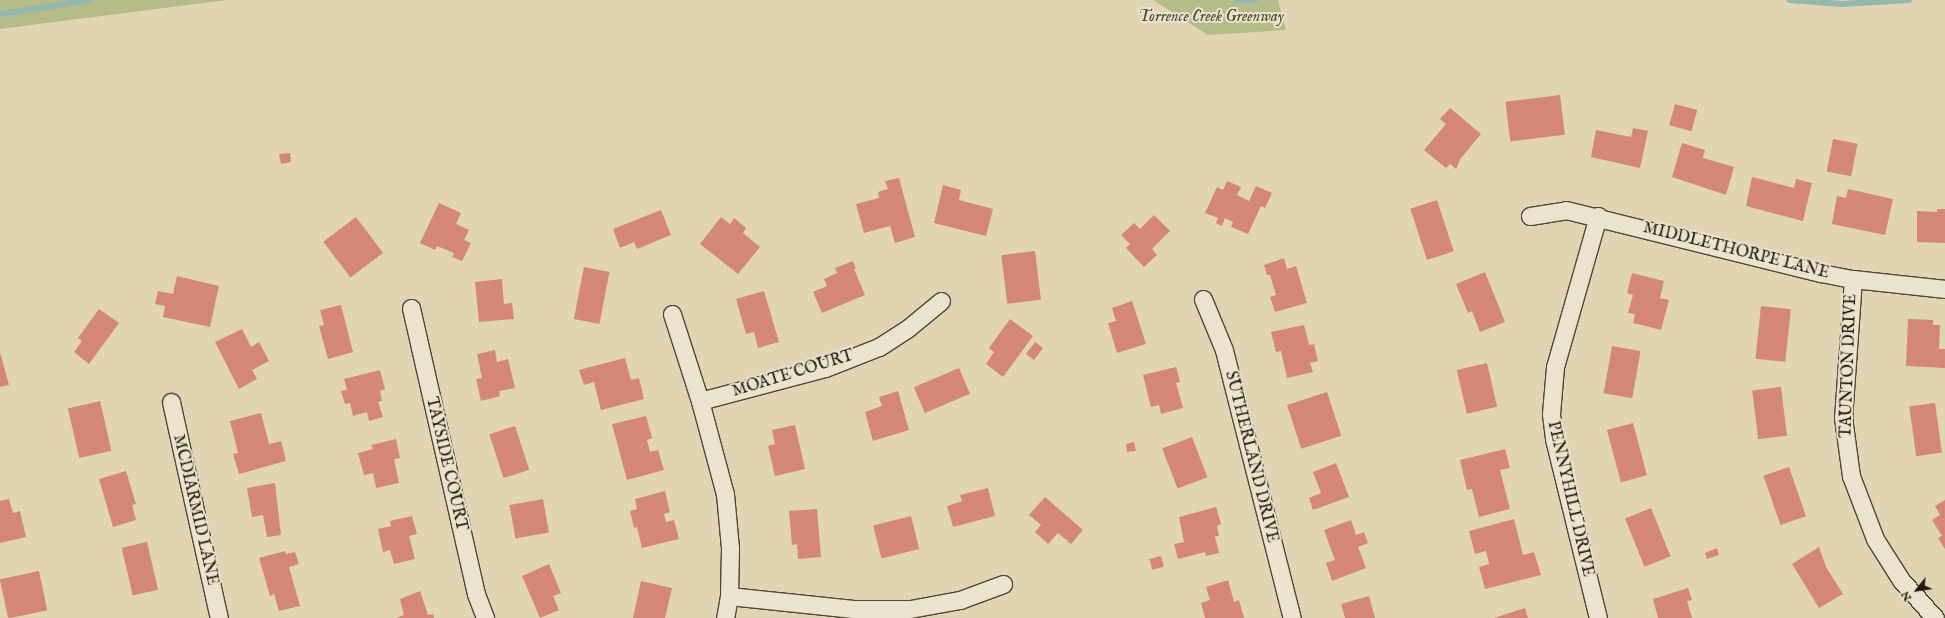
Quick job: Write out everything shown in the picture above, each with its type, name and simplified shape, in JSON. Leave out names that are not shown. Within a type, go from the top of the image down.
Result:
[{"type":"street","name":"MIDDLETHORPE LANE","points":[[1530,216],[1566,210],[1598,216],[1771,262],[1853,279],[1945,289]]},
{"type":"street","name":"PENNYHILL DRIVE","points":[[1598,216],[1555,367],[1551,414],[1554,440],[1598,618]]},
{"type":"street","name":"TAUNTON DRIVE","points":[[1853,279],[1843,417],[1851,476],[1875,539],[1901,580],[1936,618]]},
{"type":"street","name":"SUTHERLAND DRIVE","points":[[1203,299],[1224,350],[1292,618]]},
{"type":"street","name":"MOATE COURT","points":[[700,401],[825,368],[879,347],[912,324],[941,300]]},
{"type":"street","name":"TAYSIDE COURT","points":[[410,308],[476,594],[485,618]]},
{"type":"street","points":[[672,314],[700,401],[726,501],[730,548],[729,596],[725,618]]},
{"type":"street","name":"MCDIARMID LANE","points":[[171,402],[219,618]]},
{"type":"street","points":[[729,596],[853,609],[910,608],[960,600],[1003,584]]},
{"type":"green space","points":[[0,0],[227,0],[0,29]]},
{"type":"green space","name":"Torrence Creek Greenway","points":[[1153,0],[1278,0],[1286,30],[1208,35]]},
{"type":"building","points":[[1560,95],[1565,135],[1510,141],[1505,102]]},
{"type":"building","points":[[1675,104],[1697,110],[1692,131],[1669,125]]},
{"type":"building","points":[[1450,108],[1481,134],[1461,158],[1456,169],[1450,164],[1446,168],[1424,150],[1446,124],[1440,119]]},
{"type":"building","points":[[1633,128],[1648,131],[1640,168],[1591,157],[1596,130],[1631,137]]},
{"type":"building","points":[[1833,139],[1858,144],[1851,176],[1827,171]]},
{"type":"building","points":[[1682,143],[1705,150],[1703,158],[1734,167],[1726,195],[1672,177]]},
{"type":"building","points":[[290,153],[291,162],[281,164],[279,154]]},
{"type":"building","points":[[1752,177],[1794,188],[1796,179],[1812,183],[1803,221],[1746,206]]},
{"type":"building","points":[[899,178],[915,237],[895,243],[890,226],[864,233],[856,204],[879,198],[878,192],[888,189],[885,181]]},
{"type":"building","points":[[1227,181],[1241,187],[1237,195],[1249,201],[1256,186],[1272,193],[1265,208],[1261,206],[1248,234],[1231,227],[1233,222],[1225,218],[1222,226],[1216,223],[1218,218],[1205,213],[1217,187],[1223,190]]},
{"type":"building","points":[[943,185],[961,190],[959,200],[993,209],[986,236],[934,223]]},
{"type":"building","points":[[1848,189],[1893,199],[1885,235],[1832,224],[1837,196],[1846,198]]},
{"type":"building","points":[[1437,200],[1454,251],[1427,260],[1410,209]]},
{"type":"building","points":[[439,203],[461,213],[456,224],[469,230],[464,240],[471,243],[462,261],[452,257],[454,253],[437,246],[435,250],[420,243]]},
{"type":"building","points":[[1937,209],[1945,209],[1945,243],[1917,242],[1917,211],[1937,212]]},
{"type":"building","points":[[661,210],[671,235],[637,249],[634,242],[620,248],[613,229]]},
{"type":"building","points":[[1154,215],[1170,231],[1152,249],[1157,255],[1144,267],[1126,248],[1130,244],[1121,235],[1134,223],[1140,229]]},
{"type":"building","points":[[356,217],[383,253],[350,278],[323,242]]},
{"type":"building","points":[[721,217],[730,224],[734,218],[746,228],[743,233],[760,247],[738,274],[700,244]]},
{"type":"building","points":[[1035,251],[1041,300],[1007,304],[1001,255]]},
{"type":"building","points":[[1284,258],[1287,269],[1296,266],[1307,303],[1275,312],[1270,297],[1276,295],[1270,275],[1267,275],[1264,265]]},
{"type":"building","points":[[853,261],[856,269],[854,269],[865,295],[822,313],[813,292],[827,286],[824,279],[837,273],[835,268]]},
{"type":"building","points":[[584,267],[610,272],[599,324],[574,319]]},
{"type":"building","points":[[1485,272],[1505,322],[1480,332],[1472,311],[1468,313],[1456,284]]},
{"type":"building","points":[[1632,273],[1664,281],[1660,298],[1669,300],[1661,330],[1633,323],[1635,314],[1628,313],[1633,295],[1627,293]]},
{"type":"building","points":[[177,276],[219,286],[210,327],[163,317],[165,306],[155,304],[158,291],[173,294]]},
{"type":"building","points":[[502,279],[504,304],[512,303],[514,319],[479,322],[475,282]]},
{"type":"building","points":[[764,291],[779,342],[758,348],[754,332],[746,334],[736,299]]},
{"type":"building","points":[[1132,301],[1146,344],[1117,353],[1108,323],[1116,321],[1112,308]]},
{"type":"building","points":[[341,305],[353,352],[328,359],[319,326],[324,325],[320,310]]},
{"type":"building","points":[[1761,306],[1791,309],[1785,362],[1755,359]]},
{"type":"building","points":[[99,309],[119,323],[89,364],[74,352],[82,341],[78,338]]},
{"type":"building","points":[[1010,319],[1033,336],[1003,377],[986,364],[994,352],[989,348]]},
{"type":"building","points":[[1908,319],[1933,320],[1933,325],[1940,325],[1939,349],[1945,349],[1945,368],[1906,366]]},
{"type":"building","points":[[1304,325],[1309,345],[1314,344],[1318,361],[1310,363],[1313,372],[1287,378],[1281,351],[1276,352],[1271,332]]},
{"type":"building","points":[[242,329],[251,347],[259,342],[269,361],[252,370],[257,379],[239,389],[215,342]]},
{"type":"building","points":[[1035,342],[1043,348],[1034,360],[1026,354]]},
{"type":"building","points":[[1612,346],[1641,351],[1632,398],[1604,393]]},
{"type":"building","points":[[495,350],[497,362],[508,359],[515,388],[499,391],[500,396],[481,401],[476,379],[482,378],[477,354]]},
{"type":"building","points":[[0,352],[9,385],[0,387]]},
{"type":"building","points":[[625,358],[631,380],[639,378],[644,399],[601,410],[594,382],[584,385],[579,370]]},
{"type":"building","points":[[1487,363],[1497,407],[1467,414],[1457,370]]},
{"type":"building","points":[[1176,367],[1180,382],[1176,383],[1183,408],[1161,414],[1159,405],[1151,407],[1143,375]]},
{"type":"building","points":[[959,368],[970,394],[925,413],[914,387]]},
{"type":"building","points":[[380,370],[385,389],[380,391],[382,401],[378,402],[383,417],[369,421],[367,412],[353,416],[350,403],[345,404],[341,391],[347,390],[344,379]]},
{"type":"building","points":[[1781,387],[1787,436],[1758,439],[1752,391]]},
{"type":"building","points":[[898,391],[909,430],[873,441],[865,412],[882,406],[879,397]]},
{"type":"building","points":[[1327,392],[1341,436],[1301,449],[1287,405]]},
{"type":"building","points":[[100,401],[111,451],[79,458],[68,408]]},
{"type":"building","points":[[1935,403],[1942,453],[1916,456],[1909,407]]},
{"type":"building","points":[[261,413],[269,444],[281,441],[286,461],[239,474],[233,454],[238,453],[230,421]]},
{"type":"building","points":[[646,416],[652,438],[647,440],[650,452],[658,450],[664,470],[627,480],[612,424]]},
{"type":"building","points":[[1633,423],[1647,475],[1621,482],[1607,430]]},
{"type":"building","points":[[795,425],[805,469],[775,476],[768,446],[775,444],[772,430]]},
{"type":"building","points":[[515,426],[529,470],[504,478],[489,434]]},
{"type":"building","points":[[1192,437],[1207,477],[1178,489],[1162,448]]},
{"type":"building","points":[[396,439],[400,458],[394,459],[399,483],[376,488],[373,473],[364,475],[358,453],[373,449],[371,445]]},
{"type":"building","points":[[1134,442],[1136,451],[1127,452],[1126,444]]},
{"type":"building","points":[[1505,449],[1510,468],[1500,470],[1510,509],[1479,517],[1472,489],[1467,490],[1460,460]]},
{"type":"building","points":[[1336,463],[1349,497],[1313,510],[1309,498],[1321,493],[1313,472]]},
{"type":"building","points":[[1789,467],[1806,516],[1780,525],[1763,476]]},
{"type":"building","points":[[126,471],[136,504],[132,505],[136,520],[113,527],[99,479]]},
{"type":"building","points":[[275,483],[281,535],[267,537],[263,515],[252,517],[247,488]]},
{"type":"building","points":[[988,488],[995,516],[953,527],[947,506],[962,501],[960,495]]},
{"type":"building","points":[[665,491],[670,512],[664,514],[666,522],[674,520],[679,539],[642,548],[637,527],[634,528],[630,511],[637,509],[635,499]]},
{"type":"building","points":[[1045,497],[1083,530],[1071,544],[1058,533],[1048,544],[1035,532],[1041,525],[1029,515]]},
{"type":"building","points":[[9,499],[13,513],[20,511],[26,537],[0,543],[0,501]]},
{"type":"building","points":[[543,499],[549,532],[515,538],[510,505]]},
{"type":"building","points":[[1945,500],[1945,549],[1938,538],[1942,536],[1932,520],[1940,515],[1935,506]]},
{"type":"building","points":[[1216,507],[1221,524],[1217,526],[1219,536],[1215,536],[1219,553],[1206,556],[1205,552],[1178,559],[1174,544],[1184,542],[1179,517]]},
{"type":"building","points":[[1651,508],[1670,556],[1645,567],[1625,518]]},
{"type":"building","points":[[817,509],[821,557],[798,559],[797,544],[792,545],[789,511]]},
{"type":"building","points":[[412,516],[417,534],[409,536],[415,559],[394,564],[390,550],[383,552],[378,529],[391,526],[390,521]]},
{"type":"building","points":[[911,516],[919,549],[881,558],[873,525]]},
{"type":"building","points":[[1514,519],[1523,555],[1534,552],[1541,575],[1485,589],[1479,567],[1489,564],[1486,551],[1475,554],[1469,531]]},
{"type":"building","points":[[1351,520],[1356,535],[1364,532],[1368,543],[1358,547],[1366,568],[1332,581],[1326,563],[1335,560],[1324,530]]},
{"type":"building","points":[[147,542],[158,590],[133,596],[122,548]]},
{"type":"building","points":[[1819,547],[1826,567],[1843,594],[1819,608],[1792,564]]},
{"type":"building","points":[[1717,548],[1719,555],[1707,559],[1705,553]]},
{"type":"building","points":[[285,551],[286,554],[295,552],[299,564],[289,567],[300,606],[279,611],[274,594],[270,596],[259,558]]},
{"type":"building","points":[[1161,556],[1164,567],[1152,570],[1149,559]]},
{"type":"building","points":[[549,564],[561,593],[553,596],[559,610],[540,618],[522,576]]},
{"type":"building","points":[[39,571],[47,610],[8,618],[0,579]]},
{"type":"building","points":[[1228,580],[1234,602],[1239,600],[1244,618],[1205,618],[1201,603],[1210,600],[1206,587]]},
{"type":"building","points":[[641,581],[672,588],[665,618],[633,618]]},
{"type":"building","points":[[1688,588],[1692,600],[1687,601],[1692,618],[1658,618],[1653,599]]},
{"type":"building","points":[[420,591],[428,615],[433,614],[434,618],[396,618],[404,615],[400,599]]},
{"type":"building","points":[[1369,596],[1375,618],[1345,618],[1341,604]]},
{"type":"building","points":[[1525,608],[1528,618],[1494,618]]},
{"type":"waterway","points":[[0,14],[91,0]]},
{"type":"waterway","points":[[1236,0],[1255,0]]},
{"type":"waterway","points":[[1790,0],[1841,4],[1909,0]]}]
